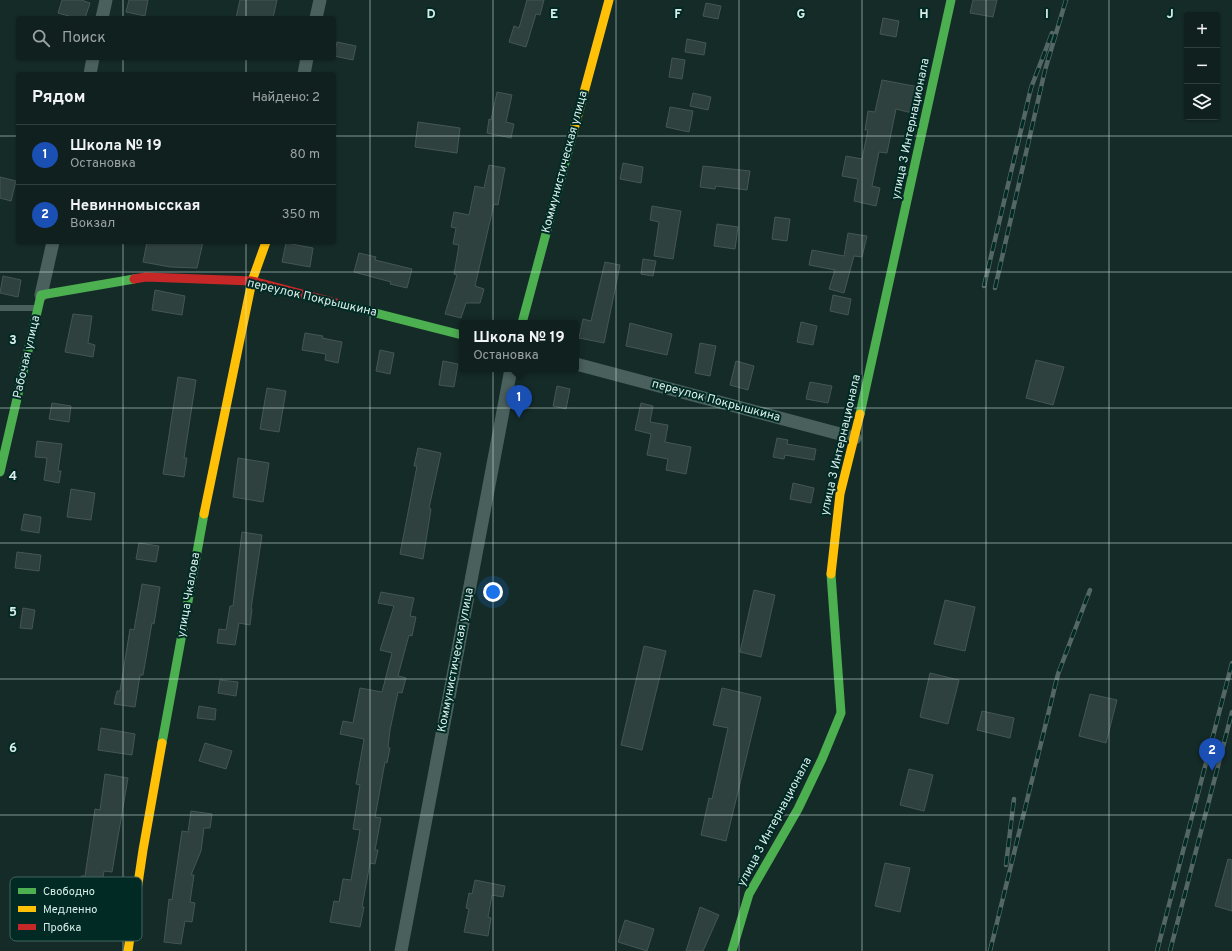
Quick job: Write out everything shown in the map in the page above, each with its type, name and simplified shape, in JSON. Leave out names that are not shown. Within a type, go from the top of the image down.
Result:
[{"type":"street","points":[[102,16],[106,0]]},
{"type":"street","points":[[316,16],[320,0]]},
{"type":"street","name":"Коммунистическая улица","points":[[523,320],[609,0]]},
{"type":"street","name":"улица 3 Интернационала","points":[[732,951],[749,894],[798,809],[822,759],[841,713],[830,567],[840,494],[855,438],[951,0]]},
{"type":"street","points":[[90,72],[93,60]]},
{"type":"street","points":[[304,72],[307,60]]},
{"type":"street","name":"Рабочая улица","points":[[0,472],[53,244]]},
{"type":"street","name":"улица Чкалова","points":[[139,877],[212,468],[252,282],[265,244]]},
{"type":"street","name":"переулок Покрышкина","points":[[41,295],[146,277],[252,282],[459,334]]},
{"type":"street","name":"переулок Покрышкина","points":[[579,365],[855,438]]},
{"type":"street","name":"Коммунистическая улица","points":[[401,951],[510,372]]},
{"type":"street","name":"улица Чкалова","points":[[128,951],[129,941]]},
{"type":"lane","points":[[0,308],[38,308]]},
{"type":"building","points":[[62,0],[81,0],[90,3],[86,16],[69,16],[58,13]]},
{"type":"building","points":[[129,0],[148,0],[145,16],[126,12]]},
{"type":"building","points":[[240,0],[277,0],[273,16],[236,16]]},
{"type":"building","points":[[527,0],[544,0],[540,15],[536,14],[526,47],[509,42],[514,26],[519,28]]},
{"type":"building","points":[[973,0],[997,0],[993,17],[970,13]]},
{"type":"building","points":[[706,3],[721,6],[718,19],[703,16]]},
{"type":"building","points":[[883,18],[899,21],[896,37],[880,34]]},
{"type":"building","points":[[687,39],[706,43],[704,55],[685,52]]},
{"type":"building","points":[[337,42],[356,46],[353,60],[336,56]]},
{"type":"building","points":[[672,58],[685,60],[682,79],[669,77]]},
{"type":"building","points":[[882,80],[919,87],[912,113],[896,109],[887,153],[879,152],[872,186],[880,188],[876,206],[854,201],[858,179],[842,176],[846,156],[862,159],[868,130],[865,130],[868,111],[875,112]]},
{"type":"building","points":[[497,92],[512,95],[506,122],[514,124],[511,138],[487,133],[489,119],[491,120]]},
{"type":"building","points":[[693,93],[711,97],[708,110],[690,106]]},
{"type":"building","points":[[670,107],[693,111],[689,132],[666,127]]},
{"type":"building","points":[[418,122],[460,128],[457,153],[415,147]]},
{"type":"building","points":[[623,163],[643,167],[641,183],[620,179]]},
{"type":"building","points":[[489,165],[505,168],[498,205],[494,204],[475,286],[484,289],[480,303],[466,303],[461,318],[445,314],[457,275],[454,274],[459,245],[453,244],[456,228],[451,227],[454,212],[469,215],[475,186],[484,188]]},
{"type":"building","points":[[703,166],[750,171],[747,190],[716,186],[715,189],[700,187]]},
{"type":"building","points":[[0,177],[16,181],[11,201],[0,198]]},
{"type":"building","points":[[652,206],[681,211],[673,259],[654,256],[659,222],[650,220]]},
{"type":"building","points":[[775,217],[790,219],[787,241],[772,239]]},
{"type":"building","points":[[717,224],[738,227],[735,249],[714,246]]},
{"type":"building","points":[[848,233],[867,236],[862,257],[854,256],[844,293],[829,289],[835,270],[809,265],[812,250],[844,256]]},
{"type":"building","points":[[147,244],[203,244],[197,268],[170,267],[143,262]]},
{"type":"building","points":[[286,244],[313,248],[310,267],[282,262]]},
{"type":"building","points":[[359,253],[376,257],[375,260],[412,269],[407,288],[354,272]]},
{"type":"building","points":[[643,259],[656,261],[653,276],[641,274]]},
{"type":"building","points":[[605,262],[620,265],[604,343],[579,338],[583,319],[591,321]]},
{"type":"building","points":[[3,276],[21,280],[18,297],[0,293]]},
{"type":"building","points":[[155,290],[185,296],[182,315],[152,310]]},
{"type":"building","points":[[833,295],[851,299],[848,315],[830,311]]},
{"type":"building","points":[[73,314],[92,316],[88,343],[95,345],[93,357],[65,352]]},
{"type":"building","points":[[801,322],[817,326],[813,345],[797,342]]},
{"type":"building","points":[[630,323],[672,334],[667,355],[626,346]]},
{"type":"building","points":[[305,333],[323,336],[322,338],[342,342],[338,363],[325,360],[326,354],[302,350]]},
{"type":"building","points":[[700,343],[716,346],[710,376],[695,373]]},
{"type":"building","points":[[380,350],[394,353],[390,374],[376,371]]},
{"type":"building","points":[[1036,360],[1064,367],[1053,405],[1026,398]]},
{"type":"building","points":[[443,361],[458,364],[454,387],[439,385]]},
{"type":"building","points":[[736,361],[754,366],[748,390],[730,385]]},
{"type":"building","points":[[178,377],[196,380],[184,458],[187,458],[184,477],[163,474]]},
{"type":"building","points":[[810,382],[832,386],[828,403],[806,399]]},
{"type":"building","points":[[557,386],[570,389],[566,409],[553,406]]},
{"type":"building","points":[[267,388],[286,391],[279,432],[260,429]]},
{"type":"building","points":[[52,403],[71,406],[69,422],[49,419]]},
{"type":"building","points":[[641,403],[653,406],[650,422],[668,425],[665,442],[691,447],[686,474],[666,470],[668,459],[647,455],[651,434],[635,430]]},
{"type":"building","points":[[777,438],[788,440],[787,444],[816,449],[814,460],[785,455],[784,459],[773,457]]},
{"type":"building","points":[[37,441],[62,444],[58,471],[61,471],[59,483],[44,480],[47,458],[35,457]]},
{"type":"building","points":[[418,448],[441,453],[429,508],[431,509],[423,559],[400,554],[417,466],[414,466]]},
{"type":"building","points":[[238,458],[269,463],[263,502],[233,497]]},
{"type":"building","points":[[793,483],[814,488],[811,503],[790,499]]},
{"type":"building","points":[[71,489],[95,493],[91,520],[67,517]]},
{"type":"building","points":[[24,514],[41,517],[39,533],[21,530]]},
{"type":"building","points":[[242,532],[262,535],[250,625],[239,623],[235,645],[217,643],[219,629],[226,630],[230,606],[233,606]]},
{"type":"building","points":[[139,543],[159,546],[156,562],[136,559]]},
{"type":"building","points":[[17,552],[41,555],[39,571],[15,568]]},
{"type":"building","points":[[142,584],[160,587],[143,675],[140,675],[135,707],[114,704],[117,691],[120,691],[130,629],[134,630]]},
{"type":"building","points":[[754,590],[775,595],[761,657],[740,652]]},
{"type":"building","points":[[381,592],[414,598],[410,616],[416,617],[412,636],[409,635],[398,676],[406,678],[402,693],[398,692],[390,730],[388,747],[390,748],[387,763],[385,762],[375,817],[381,818],[375,850],[378,850],[375,864],[370,863],[360,927],[330,922],[334,901],[339,902],[343,879],[351,880],[360,830],[353,829],[360,785],[356,784],[364,739],[340,734],[343,721],[353,723],[360,688],[382,692],[392,653],[380,650],[394,606],[378,603]]},
{"type":"building","points":[[945,600],[975,607],[965,651],[934,644]]},
{"type":"building","points":[[23,608],[35,610],[32,629],[20,628]]},
{"type":"building","points":[[644,646],[666,651],[642,750],[621,745]]},
{"type":"building","points":[[930,673],[959,680],[948,724],[920,717]]},
{"type":"building","points":[[220,680],[238,682],[236,696],[218,693]]},
{"type":"building","points":[[722,688],[761,697],[726,841],[701,835],[709,798],[712,799],[728,728],[713,725]]},
{"type":"building","points":[[1090,694],[1117,700],[1106,743],[1079,736]]},
{"type":"building","points":[[199,706],[216,709],[215,720],[197,718]]},
{"type":"building","points":[[982,711],[1014,718],[1010,738],[977,730]]},
{"type":"building","points":[[101,728],[135,734],[132,755],[98,750]]},
{"type":"building","points":[[205,743],[232,751],[226,769],[199,761]]},
{"type":"building","points":[[909,769],[933,775],[924,811],[900,805]]},
{"type":"building","points":[[105,774],[128,778],[112,872],[104,871],[103,877],[81,877],[85,876],[95,809],[100,810]]},
{"type":"building","points":[[191,811],[212,814],[210,828],[204,828],[201,851],[191,875],[194,875],[190,902],[195,903],[192,922],[185,921],[181,944],[164,942],[169,899],[172,900],[182,831],[188,832]]},
{"type":"building","points":[[1228,859],[1232,860],[1232,911],[1215,906]]},
{"type":"building","points":[[885,863],[910,868],[900,912],[875,906]]},
{"type":"building","points":[[475,880],[505,886],[503,897],[492,895],[488,917],[491,918],[488,936],[464,932],[469,909],[466,908],[469,893],[472,894]]},
{"type":"building","points":[[700,907],[719,915],[703,951],[686,951]]},
{"type":"building","points":[[625,920],[654,929],[647,951],[618,942]]},
{"type":"railway","points":[[995,288],[1045,70],[1066,0]]},
{"type":"railway","points":[[984,286],[1031,88],[1052,33]]},
{"type":"railway","points":[[990,951],[1058,674],[1090,590]]},
{"type":"railway","points":[[1157,951],[1232,663]]},
{"type":"railway","points":[[1170,951],[1232,712]]},
{"type":"railway","points":[[1006,865],[1014,799]]},
{"type":"traffic: fast","points":[[860,414],[951,0]]},
{"type":"traffic: fast","points":[[523,320],[573,133]]},
{"type":"traffic: fast","points":[[0,472],[41,295],[134,279]]},
{"type":"traffic: fast","points":[[348,306],[459,334]]},
{"type":"traffic: fast","points":[[162,743],[204,514]]},
{"type":"traffic: fast","points":[[732,951],[749,894],[798,809],[822,759],[841,713],[831,574]]},
{"type":"traffic: slow","points":[[573,133],[609,0]]},
{"type":"traffic: slow","points":[[204,514],[252,281],[265,244]]},
{"type":"traffic: slow","points":[[831,574],[840,494],[860,414]]},
{"type":"traffic: slow","points":[[139,877],[162,743]]},
{"type":"traffic: slow","points":[[128,951],[129,941]]},
{"type":"traffic: jam","points":[[134,279],[146,277],[252,281],[348,306]]},
{"type":"place","name":"Школа № 19","points":[[519,418]]},
{"type":"place","name":"Невинномысская","points":[[1212,771]]}]
